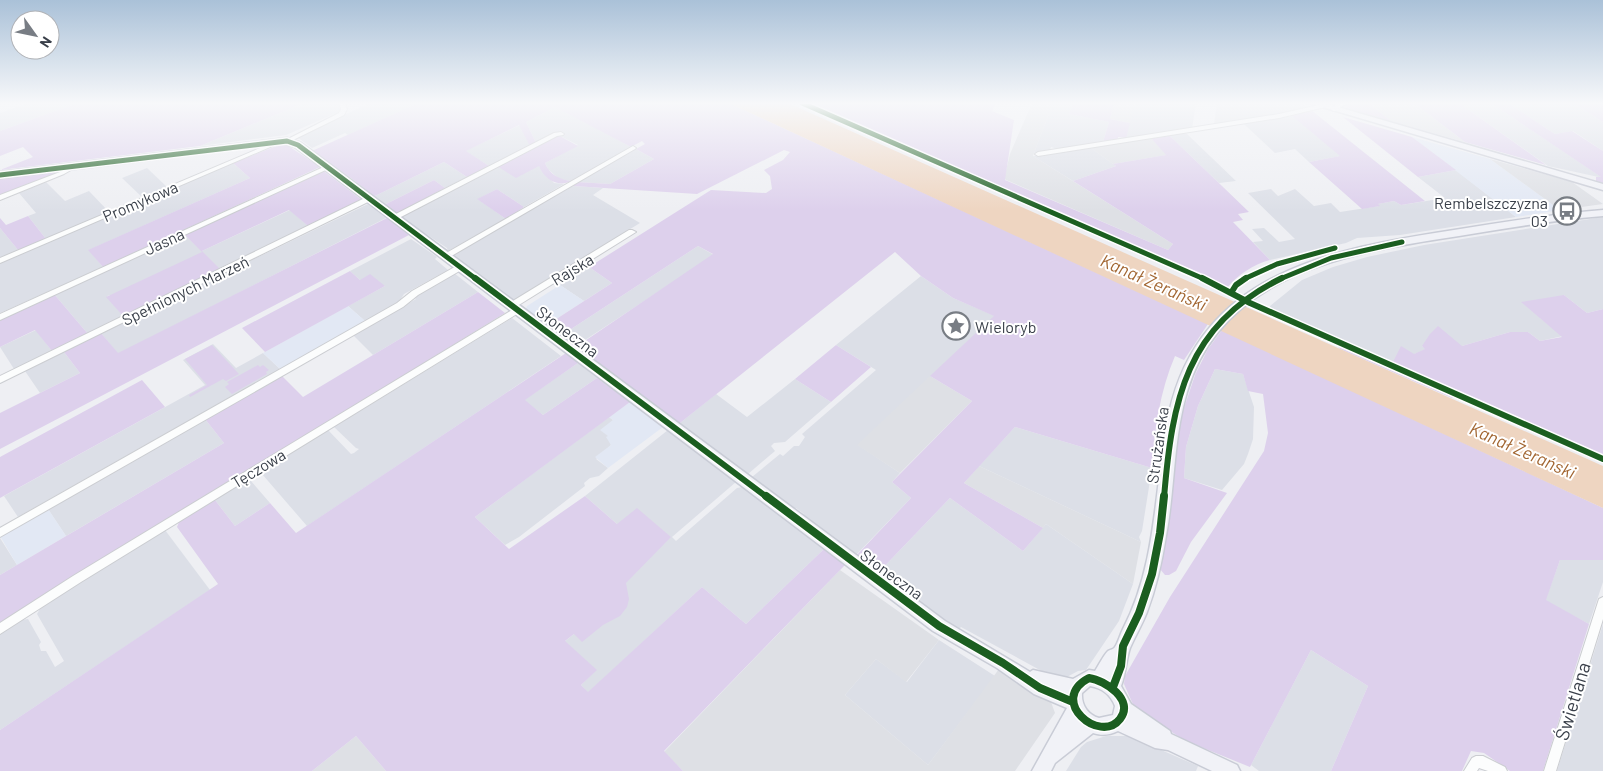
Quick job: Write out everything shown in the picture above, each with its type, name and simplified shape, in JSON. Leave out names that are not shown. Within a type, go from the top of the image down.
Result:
[{"type":"street","name":"Promykowa","points":[[0,261],[288,139]]},
{"type":"street","points":[[394,217],[546,139]]},
{"type":"street","points":[[1038,154],[1133,139]]},
{"type":"street","points":[[1436,139],[1603,187]]},
{"type":"street","points":[[0,175],[284,141]]},
{"type":"street","name":"Słoneczna","points":[[284,141],[298,146],[328,167],[939,626],[1048,693],[1074,700]]},
{"type":"street","points":[[446,256],[633,148]]},
{"type":"street","points":[[0,198],[76,166]]},
{"type":"street","name":"Jasna","points":[[0,317],[328,167]]},
{"type":"street","name":"Spełnionych Marzeń","points":[[0,380],[370,200]]},
{"type":"street","name":"Strużańska","points":[[1106,683],[1122,661],[1121,653],[1139,614],[1151,576],[1160,534],[1169,445],[1179,395],[1192,364],[1210,335],[1229,314],[1251,295],[1292,271],[1352,251],[1480,230],[1603,213]]},
{"type":"street","name":"Rajska","points":[[514,308],[632,232]]},
{"type":"street","points":[[0,532],[400,305],[415,292],[460,267]]},
{"type":"street","name":"Tęczowa","points":[[0,628],[514,308]]},
{"type":"street","name":"Świetlana","points":[[1550,771],[1603,602]]},
{"type":"street","points":[[1045,764],[1074,700],[1085,679],[1106,683],[1122,702],[1120,716],[1105,727],[1091,724],[1074,700]]},
{"type":"street","points":[[1120,716],[1155,739],[1170,742],[1231,771]]},
{"type":"street","points":[[1045,764],[1091,724]]},
{"type":"street","points":[[1470,771],[1472,765],[1479,762],[1501,771]]},
{"type":"shaded area","points":[[0,139],[217,139],[200,146],[0,170],[33,157],[23,147],[0,156]]},
{"type":"shaded area","points":[[217,139],[255,139],[200,146]]},
{"type":"shaded area","points":[[300,139],[332,139],[312,148]]},
{"type":"shaded area","points":[[339,139],[491,139],[466,151],[489,166],[467,177],[444,162],[373,197],[351,178],[312,151]]},
{"type":"shaded area","points":[[490,139],[527,139],[530,145],[489,166],[465,151]]},
{"type":"shaded area","points":[[526,139],[534,139],[536,143],[530,146]]},
{"type":"shaded area","points":[[534,139],[543,139],[536,143]]},
{"type":"shaded area","points":[[550,139],[565,139],[578,146],[545,163],[549,171],[555,176],[571,181],[566,183],[552,181],[544,175],[539,166],[516,178],[497,166]]},
{"type":"shaded area","points":[[566,139],[617,139],[631,147],[571,181],[559,179],[548,169],[545,163],[578,145]]},
{"type":"shaded area","points":[[616,139],[807,139],[1208,324],[1184,360],[1175,356],[1165,383],[1159,411],[1152,468],[1015,427],[964,483],[1043,528],[1023,551],[950,498],[877,574],[854,558],[911,498],[892,482],[972,401],[930,376],[994,316],[953,298],[921,276],[895,252],[680,423],[573,349],[713,254],[698,246],[562,335],[547,325],[612,283],[589,267],[711,190],[766,193],[772,189],[770,176],[764,170],[783,160],[790,152],[784,150],[697,194],[573,186],[577,182],[610,184],[654,159],[636,149],[645,144],[642,141],[631,147]]},
{"type":"shaded area","points":[[888,139],[1011,139],[1005,180],[1168,250],[1173,244],[1073,181],[1116,166],[1113,164],[1166,155],[1152,139],[1173,139],[1249,212],[1238,214],[1243,220],[1233,222],[1270,260],[1246,271],[1227,288],[1183,266],[1148,253]]},
{"type":"shaded area","points":[[1016,139],[1039,139],[1033,156],[1173,244],[1168,250],[1004,179],[1010,154]]},
{"type":"shaded area","points":[[1039,139],[1104,139],[1103,142],[1057,149],[1051,147],[1050,150],[1034,153]]},
{"type":"shaded area","points":[[1104,139],[1118,139],[1118,139],[1103,142]]},
{"type":"shaded area","points":[[1152,139],[1167,155],[1113,164],[1091,148]]},
{"type":"shaded area","points":[[1173,139],[1192,139],[1236,181],[1219,183]]},
{"type":"shaded area","points":[[1260,139],[1321,139],[1341,156],[1309,162],[1295,149],[1275,153]]},
{"type":"shaded area","points":[[1320,139],[1347,139],[1425,201],[1401,205],[1394,201],[1362,209],[1309,162],[1340,156]]},
{"type":"shaded area","points":[[1370,139],[1415,139],[1456,170],[1418,177]]},
{"type":"shaded area","points":[[1415,139],[1490,159],[1560,210],[1516,217]]},
{"type":"shaded area","points":[[1461,139],[1509,139],[1546,165],[1465,142]]},
{"type":"shaded area","points":[[1510,139],[1545,139],[1603,178],[1548,166]]},
{"type":"shaded area","points":[[1544,139],[1584,139],[1603,151],[1603,183],[1596,181],[1596,177],[1601,177]]},
{"type":"shaded area","points":[[1585,139],[1603,139],[1603,151]]},
{"type":"shaded area","points":[[279,145],[287,145],[320,167],[103,267],[88,250],[250,178],[233,163]]},
{"type":"shaded area","points":[[1091,148],[1116,166],[1073,181],[1033,156]]},
{"type":"shaded area","points":[[636,149],[654,159],[610,184],[577,182]]},
{"type":"shaded area","points":[[1490,159],[1572,182],[1603,204],[1560,210]]},
{"type":"shaded area","points":[[444,162],[467,177],[445,188],[434,180],[384,205],[373,197]]},
{"type":"shaded area","points":[[233,163],[250,178],[89,250],[103,267],[0,313],[0,263]]},
{"type":"shaded area","points":[[497,166],[539,166],[554,183],[564,184],[524,207],[497,189],[478,199],[506,219],[448,251],[447,248],[399,216]]},
{"type":"shaded area","points":[[147,168],[167,187],[143,198],[122,178]]},
{"type":"shaded area","points":[[61,170],[58,173],[0,196],[0,178]]},
{"type":"shaded area","points":[[1456,170],[1516,217],[1400,235],[1357,238],[1346,243],[1270,260],[1253,242],[1263,241],[1252,229],[1264,228],[1279,242],[1295,239],[1248,193],[1271,189],[1278,196],[1295,189],[1314,206],[1331,203],[1340,212],[1379,206],[1377,204],[1394,201],[1401,205],[1445,198],[1418,177]]},
{"type":"shaded area","points":[[321,172],[325,172],[362,200],[308,226],[289,210],[202,251],[220,269],[123,316],[106,297],[202,252],[184,234]]},
{"type":"shaded area","points":[[434,180],[445,188],[396,214],[384,205]]},
{"type":"shaded area","points":[[46,182],[65,201],[89,191],[109,212],[46,239],[28,216],[36,213],[19,193]]},
{"type":"shaded area","points":[[573,186],[603,188],[593,195],[640,223],[515,300],[453,254]]},
{"type":"shaded area","points":[[497,189],[524,207],[506,219],[477,199]]},
{"type":"shaded area","points":[[368,204],[386,218],[118,354],[101,333]]},
{"type":"shaded area","points":[[290,210],[308,226],[220,269],[107,296],[123,316],[88,334],[54,294],[184,234],[202,251]]},
{"type":"shaded area","points":[[28,216],[46,239],[18,250],[0,228],[0,218],[6,225]]},
{"type":"shaded area","points":[[1603,217],[1603,309],[1587,313],[1564,295],[1540,318],[1563,336],[1540,341],[1528,332],[1510,332],[1462,346],[1422,346],[1426,349],[1392,364],[1270,309],[1270,306],[1302,280],[1333,267],[1367,257],[1424,245]]},
{"type":"shaded area","points":[[387,218],[409,235],[0,449],[0,413],[80,373],[64,352],[101,333],[118,353]]},
{"type":"shaded area","points":[[0,228],[18,250],[0,258]]},
{"type":"shaded area","points":[[411,239],[437,257],[435,259],[448,270],[404,294],[399,302],[365,321],[348,306],[385,286],[360,280],[350,271]]},
{"type":"shaded area","points":[[698,246],[714,255],[576,346],[562,335]]},
{"type":"shaded area","points":[[589,267],[612,283],[584,301],[560,285]]},
{"type":"shaded area","points":[[350,271],[360,280],[370,274],[385,286],[265,352],[242,328]]},
{"type":"shaded area","points":[[454,273],[478,292],[373,355],[353,335],[416,299],[413,296]]},
{"type":"shaded area","points":[[921,276],[953,298],[995,316],[858,445],[900,473],[892,482],[911,498],[856,555],[802,518],[804,514],[796,508],[791,509],[753,481],[752,477],[780,454],[783,456],[794,446],[799,446],[805,437],[802,434],[876,370],[836,345]]},
{"type":"shaded area","points":[[560,285],[584,301],[547,325],[526,309],[527,306]]},
{"type":"shaded area","points":[[478,292],[505,313],[0,624],[0,575],[224,443],[205,419],[282,376],[303,397]]},
{"type":"shaded area","points":[[54,294],[88,334],[52,351],[35,330],[0,347],[0,319]]},
{"type":"shaded area","points":[[1564,295],[1587,313],[1603,309],[1603,456],[1461,394],[1452,398],[1340,349],[1336,344],[1338,339],[1392,364],[1401,346],[1414,354],[1425,349],[1422,346],[1438,326],[1462,346],[1510,332],[1528,332],[1540,341],[1562,337],[1521,302]]},
{"type":"shaded area","points":[[348,306],[365,321],[280,369],[263,353]]},
{"type":"shaded area","points":[[512,318],[561,356],[307,526],[262,474],[264,469],[328,430],[351,454],[354,453],[359,449],[334,427]]},
{"type":"shaded area","points":[[36,330],[52,351],[14,369],[0,347]]},
{"type":"shaded area","points":[[1222,330],[1603,508],[1603,560],[1560,560],[1546,600],[1589,624],[1543,771],[1510,771],[1484,753],[1471,751],[1462,771],[1331,771],[1368,686],[1311,650],[1250,767],[1186,741],[1135,709],[1124,684],[1125,676],[1170,597],[1264,451],[1268,433],[1263,394],[1248,391],[1243,374],[1215,369],[1198,406],[1186,447],[1184,478],[1227,493],[1191,542],[1176,571],[1165,575],[1160,569],[1180,420],[1195,375],[1208,349]]},
{"type":"shaded area","points":[[213,344],[236,368],[263,353],[280,369],[18,517],[4,496],[205,385],[183,360]]},
{"type":"shaded area","points":[[212,345],[239,374],[226,381],[223,379],[190,397],[189,395],[207,385],[185,359]]},
{"type":"shaded area","points":[[836,345],[871,367],[831,402],[795,379]]},
{"type":"shaded area","points":[[64,352],[80,373],[40,393],[25,371]]},
{"type":"shaded area","points":[[566,353],[578,363],[525,400],[543,415],[597,378],[630,402],[475,517],[509,549],[585,496],[617,524],[637,508],[671,537],[626,583],[629,599],[627,607],[620,616],[603,625],[582,642],[574,634],[565,641],[597,670],[581,685],[588,692],[702,587],[746,624],[824,549],[845,565],[664,751],[683,771],[386,771],[356,736],[312,771],[0,771],[0,730],[218,584],[177,527],[179,522],[215,500],[235,526],[270,503],[296,533]]},
{"type":"shaded area","points":[[578,363],[597,378],[543,415],[524,400]]},
{"type":"shaded area","points":[[258,365],[260,367],[263,365],[269,370],[266,372],[267,374],[232,394],[225,387],[229,384],[227,382]]},
{"type":"shaded area","points":[[1215,369],[1243,374],[1254,407],[1253,439],[1248,454],[1244,464],[1222,490],[1184,478],[1186,447],[1198,406]]},
{"type":"shaded area","points":[[930,376],[972,401],[900,473],[857,445]]},
{"type":"shaded area","points":[[795,379],[831,402],[785,442],[774,443],[771,446],[775,451],[748,474],[744,474],[680,423],[716,394],[747,417]]},
{"type":"shaded area","points":[[142,380],[165,407],[0,498],[0,457]]},
{"type":"shaded area","points":[[630,402],[663,427],[608,468],[595,457],[611,445],[606,437],[608,436],[600,430],[613,420],[609,417]]},
{"type":"shaded area","points":[[609,417],[613,420],[608,436],[611,445],[596,459],[608,468],[599,476],[590,478],[584,483],[585,486],[519,537],[505,545],[475,517]]},
{"type":"shaded area","points":[[205,419],[224,443],[66,536],[48,509]]},
{"type":"shaded area","points":[[1015,427],[1152,468],[1142,531],[1139,537],[1141,542],[979,466]]},
{"type":"shaded area","points":[[668,430],[736,482],[672,537],[676,541],[737,488],[742,487],[824,549],[746,624],[702,587],[588,693],[581,685],[596,670],[564,642],[574,634],[617,524],[585,496]]},
{"type":"shaded area","points":[[979,466],[1141,542],[1133,584],[1046,524],[1043,528],[964,483]]},
{"type":"shaded area","points":[[245,481],[251,481],[270,503],[235,526],[215,500]]},
{"type":"shaded area","points":[[950,498],[1023,551],[1046,524],[1133,584],[1119,621],[1086,670],[1078,671],[1065,678],[1049,675],[961,627],[957,631],[877,574]]},
{"type":"shaded area","points":[[48,509],[66,536],[17,565],[0,536]]},
{"type":"shaded area","points":[[165,530],[210,590],[0,730],[0,633],[21,620],[28,619],[41,642],[39,645],[41,651],[46,651],[55,667],[64,661],[37,614],[41,607]]},
{"type":"shaded area","points":[[0,538],[17,565],[0,575]]},
{"type":"shaded area","points":[[1560,560],[1603,560],[1603,582],[1589,624],[1545,601]]},
{"type":"shaded area","points":[[840,570],[939,640],[906,682],[876,659],[845,695],[928,765],[999,669],[1051,702],[1055,713],[1015,771],[683,771],[664,752]]},
{"type":"shaded area","points":[[1603,624],[1603,771],[1557,771]]},
{"type":"shaded area","points":[[939,640],[995,676],[928,765],[845,695],[876,659],[907,682]]},
{"type":"shaded area","points":[[1311,650],[1368,686],[1331,771],[1259,771],[1251,765]]},
{"type":"shaded area","points":[[356,736],[386,771],[312,771]]},
{"type":"shaded area","points":[[1106,736],[1129,736],[1198,766],[1196,771],[1066,771],[1081,747],[1087,742]]},
{"type":"water","name":"Kanał Żerański","points":[[807,139],[869,139],[1603,466],[1603,508]]},
{"type":"cycle path","points":[[884,139],[1195,274],[1250,303],[1603,459]]},
{"type":"cycle path","points":[[0,175],[271,142],[287,141],[298,145],[939,626],[1003,663],[1040,688],[1073,702]]},
{"type":"cycle path","points":[[1113,687],[1121,666],[1123,646],[1139,613],[1152,574],[1160,533],[1174,412],[1194,359],[1213,329],[1238,305],[1266,286],[1297,270],[1331,258],[1402,242]]},
{"type":"cycle path","points":[[1231,293],[1236,285],[1261,270],[1294,258],[1335,248]]},
{"type":"cycle path","points":[[1089,678],[1098,679],[1115,690],[1123,706],[1123,714],[1119,721],[1110,726],[1099,727],[1090,724],[1076,709],[1073,700],[1074,691],[1079,683],[1089,678]]},
{"type":"place","name":"Rembelszczyzna 03","points":[[1567,211]]},
{"type":"place","name":"Wieloryb","points":[[956,326]]}]
